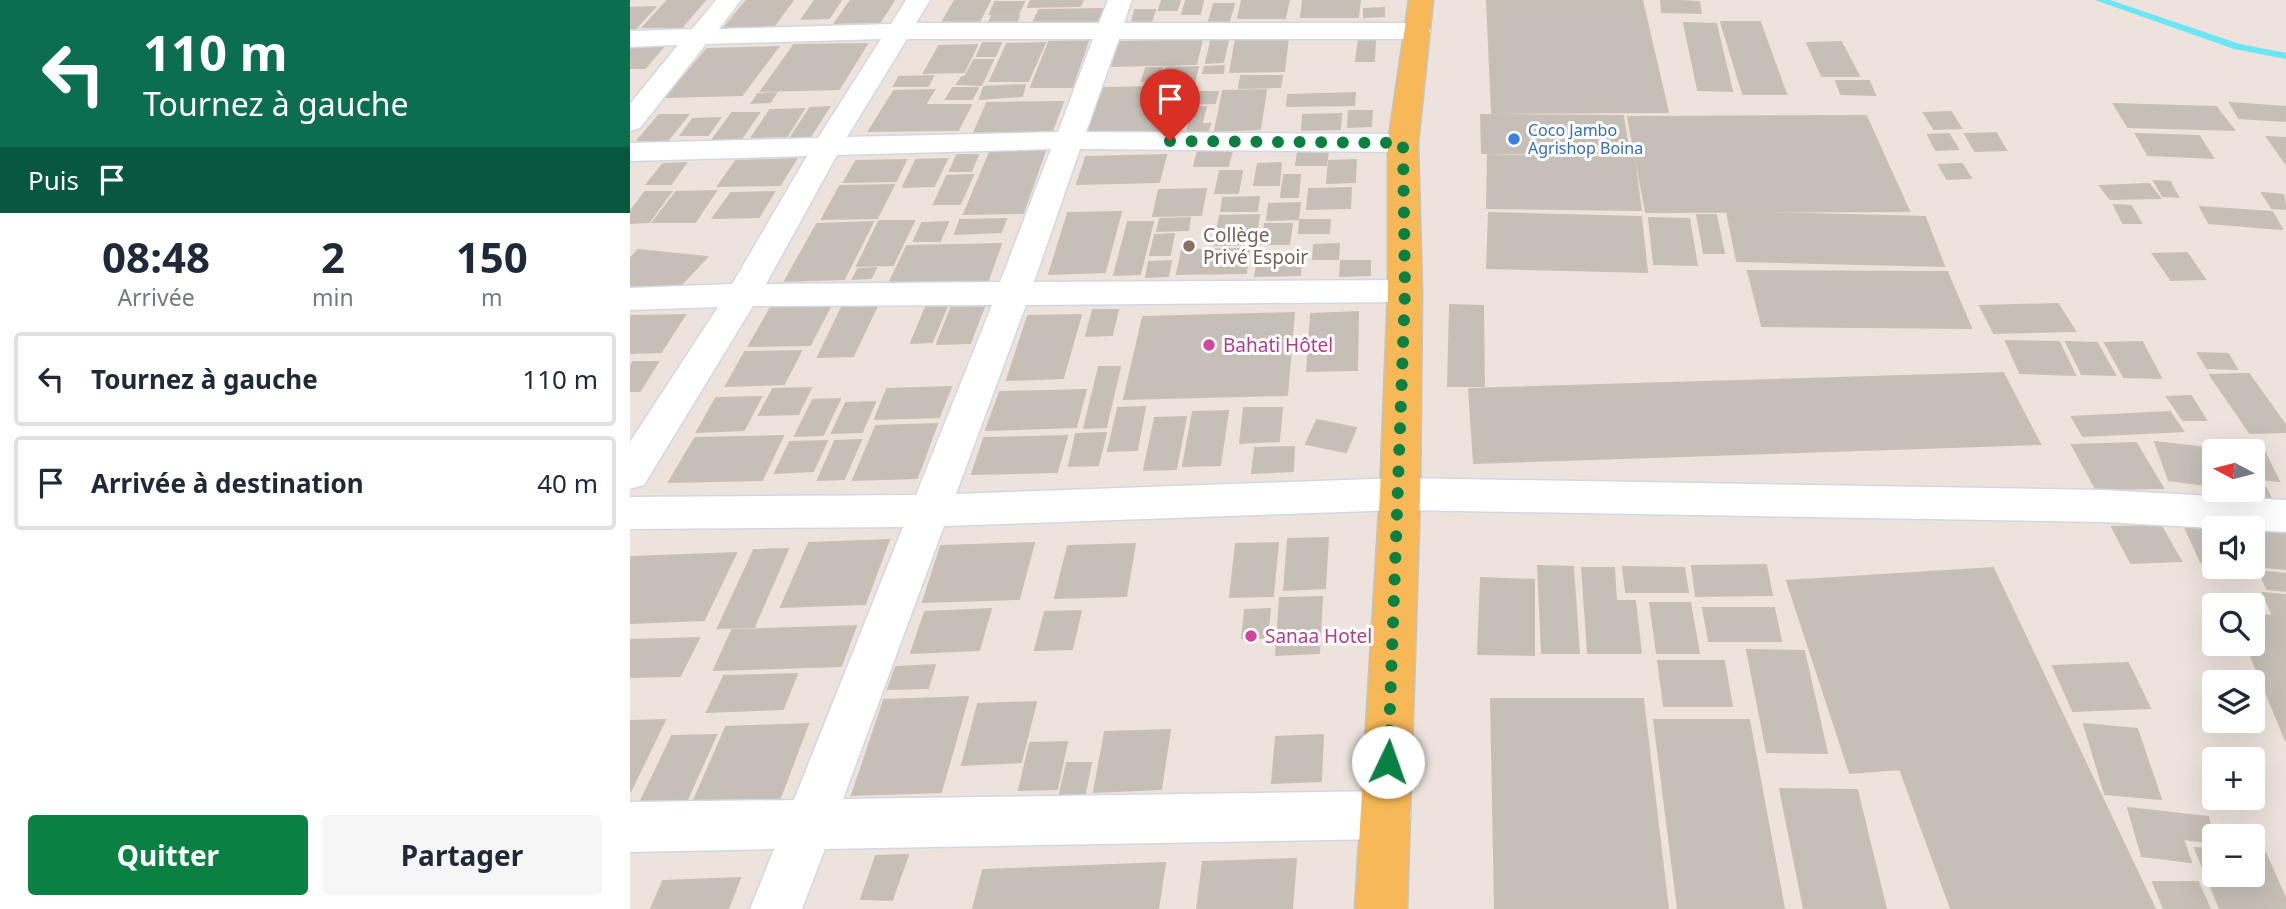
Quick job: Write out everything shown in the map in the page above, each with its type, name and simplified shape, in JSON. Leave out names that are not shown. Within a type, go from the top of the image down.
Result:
[{"type":"main road","points":[[1381,909],[1400,494],[1405,291],[1403,143],[1420,15]]},
{"type":"street","points":[[630,122],[701,38],[729,0]]},
{"type":"street","points":[[630,474],[743,295],[825,148],[918,0]]},
{"type":"street","points":[[630,38],[901,31],[1115,16],[1420,15]]},
{"type":"street","points":[[776,909],[1012,296],[1066,140],[1115,16]]},
{"type":"street","points":[[630,152],[1066,140],[1403,143]]},
{"type":"street","points":[[630,299],[743,295],[1012,296],[1405,291]]},
{"type":"street","points":[[630,513],[927,511],[1400,494],[2062,505],[2286,516]]},
{"type":"street","points":[[630,827],[1386,815]]},
{"type":"building","points":[[668,0],[705,0],[682,27],[643,27]]},
{"type":"building","points":[[747,0],[793,0],[773,27],[724,28]]},
{"type":"building","points":[[815,0],[841,0],[829,18],[802,19]]},
{"type":"building","points":[[851,0],[894,0],[880,22],[835,23]]},
{"type":"building","points":[[955,0],[990,0],[979,22],[942,23]]},
{"type":"building","points":[[1031,0],[1083,0],[1080,6],[1028,7]]},
{"type":"building","points":[[1162,0],[1180,0],[1177,10],[1159,10]]},
{"type":"building","points":[[1242,0],[1289,0],[1285,18],[1238,18]]},
{"type":"building","points":[[1303,0],[1360,0],[1358,17],[1301,17]]},
{"type":"building","points":[[1487,0],[1642,0],[1668,112],[1492,113]]},
{"type":"building","points":[[1661,0],[1699,2],[1701,13],[1662,12]]},
{"type":"building","points":[[1186,1],[1203,1],[1200,14],[1182,14]]},
{"type":"building","points":[[995,2],[1024,2],[1018,14],[990,14]]},
{"type":"building","points":[[1214,4],[1234,4],[1229,21],[1209,21]]},
{"type":"building","points":[[655,7],[636,28],[630,28],[630,8]]},
{"type":"building","points":[[1384,8],[1384,16],[1364,17],[1364,9]]},
{"type":"building","points":[[1102,9],[1097,22],[1033,23],[1039,10]]},
{"type":"building","points":[[1135,10],[1155,10],[1151,22],[1132,22]]},
{"type":"building","points":[[992,16],[1019,16],[1016,24],[988,24]]},
{"type":"building","points":[[1721,22],[1760,22],[1786,94],[1743,94]]},
{"type":"building","points":[[1684,23],[1716,24],[1732,91],[1698,90]]},
{"type":"building","points":[[1288,38],[1284,71],[1230,72],[1236,39]]},
{"type":"building","points":[[1359,39],[1375,39],[1374,61],[1356,61]]},
{"type":"building","points":[[1202,40],[1196,64],[1112,66],[1120,42]]},
{"type":"building","points":[[1088,41],[1072,87],[1031,87],[1049,42]]},
{"type":"building","points":[[1211,41],[1228,41],[1223,62],[1206,63]]},
{"type":"building","points":[[1841,42],[1859,76],[1822,76],[1807,43]]},
{"type":"building","points":[[983,43],[1001,43],[995,56],[977,56]]},
{"type":"building","points":[[1045,43],[1028,81],[990,81],[1007,44]]},
{"type":"building","points":[[867,44],[839,89],[761,91],[794,45]]},
{"type":"building","points":[[977,45],[964,72],[924,73],[939,46]]},
{"type":"building","points":[[630,46],[664,46],[645,68],[630,68]]},
{"type":"building","points":[[778,47],[742,95],[667,97],[707,49]]},
{"type":"building","points":[[974,60],[993,60],[986,75],[966,75]]},
{"type":"building","points":[[1224,66],[1223,73],[1203,73],[1205,67]]},
{"type":"building","points":[[1198,67],[1194,83],[1162,84],[1166,68]]},
{"type":"building","points":[[1146,68],[1162,68],[1158,81],[1142,81]]},
{"type":"building","points":[[933,76],[928,86],[894,86],[899,77]]},
{"type":"building","points":[[1241,76],[1282,76],[1280,87],[1239,88]]},
{"type":"building","points":[[962,77],[985,77],[981,85],[957,84]]},
{"type":"building","points":[[1836,81],[1869,81],[1875,95],[1841,94]]},
{"type":"building","points":[[1025,85],[1022,96],[980,99],[984,87]]},
{"type":"building","points":[[1157,87],[1152,106],[1180,106],[1173,133],[1087,134],[1103,88]]},
{"type":"building","points":[[1167,87],[1188,87],[1185,101],[1163,102]]},
{"type":"building","points":[[953,88],[978,88],[972,99],[946,99]]},
{"type":"building","points":[[934,90],[925,105],[971,105],[958,130],[869,131],[894,91]]},
{"type":"building","points":[[1266,90],[1260,129],[1215,131],[1223,91]]},
{"type":"building","points":[[1190,92],[1218,92],[1215,103],[1187,104]]},
{"type":"building","points":[[776,93],[770,102],[752,103],[758,94]]},
{"type":"building","points":[[1355,93],[1354,105],[1287,106],[1288,95]]},
{"type":"building","points":[[1063,102],[1052,131],[974,133],[987,103]]},
{"type":"building","points":[[2230,103],[2286,107],[2286,121],[2239,118]]},
{"type":"building","points":[[2114,104],[2216,107],[2234,130],[2128,127]]},
{"type":"building","points":[[829,107],[810,137],[791,137],[810,108]]},
{"type":"building","points":[[1206,107],[1202,122],[1184,122],[1187,108]]},
{"type":"building","points":[[804,109],[787,136],[752,137],[770,110]]},
{"type":"building","points":[[1349,111],[1372,111],[1371,126],[1348,127]]},
{"type":"building","points":[[1951,112],[1961,128],[1934,129],[1924,113]]},
{"type":"building","points":[[732,113],[759,113],[741,139],[713,139]]},
{"type":"building","points":[[1341,114],[1340,129],[1302,130],[1303,115]]},
{"type":"building","points":[[659,115],[688,115],[668,140],[638,140]]},
{"type":"building","points":[[1481,115],[1623,116],[1629,153],[1482,153]]},
{"type":"building","points":[[1866,116],[1909,211],[1646,212],[1628,117]]},
{"type":"building","points":[[720,118],[708,135],[681,135],[693,119]]},
{"type":"building","points":[[1189,124],[1210,124],[1207,133],[1187,133]]},
{"type":"building","points":[[1996,133],[2006,150],[1975,151],[1965,134]]},
{"type":"building","points":[[1949,134],[1958,149],[1936,150],[1928,135]]},
{"type":"building","points":[[2136,134],[2199,136],[2213,158],[2148,155]]},
{"type":"building","points":[[2267,137],[2286,138],[2286,164]]},
{"type":"building","points":[[1045,151],[1023,213],[964,214],[990,152]]},
{"type":"building","points":[[1198,151],[1232,151],[1228,166],[1194,166]]},
{"type":"building","points":[[1298,152],[1328,152],[1326,165],[1296,165]]},
{"type":"building","points":[[957,155],[978,155],[971,171],[950,171]]},
{"type":"building","points":[[1166,155],[1159,182],[1077,184],[1086,157]]},
{"type":"building","points":[[1488,155],[1634,158],[1641,210],[1487,208]]},
{"type":"building","points":[[796,159],[780,185],[718,186],[736,161]]},
{"type":"building","points":[[947,159],[934,186],[903,187],[916,160]]},
{"type":"building","points":[[906,160],[896,181],[844,182],[856,161]]},
{"type":"building","points":[[1356,160],[1355,182],[1327,183],[1329,161]]},
{"type":"building","points":[[686,163],[671,184],[647,184],[663,164]]},
{"type":"building","points":[[1281,163],[1279,185],[1254,185],[1258,164]]},
{"type":"building","points":[[1962,164],[1971,178],[1947,179],[1939,165]]},
{"type":"building","points":[[1220,171],[1242,171],[1238,193],[1215,193]]},
{"type":"building","points":[[973,175],[960,204],[934,204],[947,176]]},
{"type":"building","points":[[1284,175],[1300,175],[1298,197],[1281,197]]},
{"type":"building","points":[[2154,181],[2170,182],[2178,197],[2163,196]]},
{"type":"building","points":[[2149,184],[2160,198],[2110,199],[2100,186]]},
{"type":"building","points":[[894,185],[877,218],[822,219],[840,186]]},
{"type":"building","points":[[1351,188],[1350,208],[1307,209],[1309,189]]},
{"type":"building","points":[[1206,189],[1201,215],[1153,216],[1159,190]]},
{"type":"building","points":[[716,191],[695,222],[653,222],[676,192]]},
{"type":"building","points":[[645,192],[671,192],[649,222],[630,223],[630,212]]},
{"type":"building","points":[[774,192],[759,217],[713,218],[731,193]]},
{"type":"building","points":[[2262,193],[2283,195],[2286,209],[2272,208]]},
{"type":"building","points":[[1259,197],[1257,211],[1221,211],[1223,198]]},
{"type":"building","points":[[1300,203],[1298,219],[1267,220],[1269,204]]},
{"type":"building","points":[[2114,205],[2131,206],[2141,223],[2123,223]]},
{"type":"building","points":[[2200,207],[2272,212],[2282,229],[2209,223]]},
{"type":"building","points":[[1121,212],[1105,272],[1049,274],[1068,213]]},
{"type":"building","points":[[1727,212],[1925,217],[1944,266],[1737,261]]},
{"type":"building","points":[[1489,213],[1641,217],[1647,272],[1487,268]]},
{"type":"building","points":[[1259,215],[1255,244],[1214,245],[1220,216]]},
{"type":"building","points":[[1697,215],[1716,215],[1724,253],[1704,253]]},
{"type":"building","points":[[1190,218],[1188,230],[1157,231],[1160,219]]},
{"type":"building","points":[[1649,218],[1689,219],[1697,265],[1654,264]]},
{"type":"building","points":[[1006,219],[1001,232],[955,234],[960,220]]},
{"type":"building","points":[[1300,220],[1330,220],[1329,233],[1299,233]]},
{"type":"building","points":[[879,221],[914,221],[893,265],[857,266]]},
{"type":"building","points":[[873,222],[844,279],[785,281],[817,224]]},
{"type":"building","points":[[948,222],[940,241],[914,241],[922,223]]},
{"type":"building","points":[[1128,222],[1153,222],[1140,274],[1114,275]]},
{"type":"building","points":[[1265,224],[1292,224],[1289,244],[1261,244]]},
{"type":"building","points":[[1174,234],[1170,255],[1150,255],[1155,235]]},
{"type":"building","points":[[1001,244],[986,286],[887,288],[907,246]]},
{"type":"building","points":[[1339,244],[1338,259],[1313,259],[1314,245]]},
{"type":"building","points":[[1249,249],[1246,273],[1177,274],[1182,250]]},
{"type":"building","points":[[638,250],[707,257],[676,290],[630,285],[630,259]]},
{"type":"building","points":[[1301,252],[1300,275],[1255,276],[1259,254]]},
{"type":"building","points":[[2187,253],[2205,279],[2171,280],[2153,254]]},
{"type":"building","points":[[1171,261],[1168,276],[1146,277],[1149,262]]},
{"type":"building","points":[[1341,261],[1370,261],[1370,275],[1340,276]]},
{"type":"building","points":[[876,268],[871,278],[853,279],[858,269]]},
{"type":"building","points":[[1748,271],[1947,272],[1971,328],[1762,326]]},
{"type":"building","points":[[832,303],[810,345],[749,346],[773,304]]},
{"type":"building","points":[[2058,304],[2075,331],[1994,333],[1980,306]]},
{"type":"building","points":[[1450,305],[1483,306],[1484,386],[1448,386]]},
{"type":"building","points":[[877,306],[853,356],[818,357],[842,307]]},
{"type":"building","points":[[947,306],[932,342],[911,343],[926,307]]},
{"type":"building","points":[[984,307],[970,343],[937,344],[951,308]]},
{"type":"building","points":[[1093,310],[1118,310],[1112,335],[1086,336]]},
{"type":"building","points":[[1358,312],[1357,370],[1307,371],[1311,314]]},
{"type":"building","points":[[1294,313],[1287,395],[1124,399],[1143,317]]},
{"type":"building","points":[[685,315],[661,352],[630,353],[630,316]]},
{"type":"building","points":[[1081,315],[1063,378],[1007,380],[1028,316]]},
{"type":"building","points":[[2006,341],[2059,342],[2075,375],[2020,373]]},
{"type":"building","points":[[2066,342],[2097,343],[2115,375],[2082,374]]},
{"type":"building","points":[[2142,342],[2161,378],[2124,377],[2105,343]]},
{"type":"building","points":[[801,351],[784,384],[726,386],[745,352]]},
{"type":"building","points":[[2198,353],[2228,354],[2237,369],[2207,368]]},
{"type":"building","points":[[633,362],[658,362],[640,391],[630,391],[630,367]]},
{"type":"building","points":[[1099,367],[1120,367],[1106,427],[1084,428]]},
{"type":"building","points":[[2003,373],[2040,444],[1474,463],[1469,389]]},
{"type":"building","points":[[2249,374],[2286,426],[2286,432],[2250,433],[2210,375]]},
{"type":"building","points":[[951,387],[939,417],[875,419],[887,389]]},
{"type":"building","points":[[811,388],[798,414],[759,415],[773,389]]},
{"type":"building","points":[[1086,390],[1076,427],[986,430],[1000,392]]},
{"type":"building","points":[[2191,396],[2206,420],[2183,420],[2167,397]]},
{"type":"building","points":[[761,397],[744,430],[697,432],[716,398]]},
{"type":"building","points":[[840,399],[823,435],[795,436],[813,400]]},
{"type":"building","points":[[875,402],[862,432],[832,433],[846,403]]},
{"type":"building","points":[[1145,407],[1137,450],[1108,451],[1118,408]]},
{"type":"building","points":[[1244,408],[1282,408],[1279,441],[1240,443]]},
{"type":"building","points":[[1228,411],[1220,465],[1183,466],[1193,412]]},
{"type":"building","points":[[2170,412],[2183,431],[2083,436],[2072,417]]},
{"type":"building","points":[[1186,417],[1176,469],[1144,470],[1155,418]]},
{"type":"building","points":[[1317,420],[1356,428],[1346,452],[1306,444]]},
{"type":"building","points":[[937,424],[917,478],[853,480],[876,426]]},
{"type":"building","points":[[1106,433],[1098,465],[1069,466],[1076,434]]},
{"type":"building","points":[[783,436],[762,480],[669,482],[695,438]]},
{"type":"building","points":[[1067,436],[1057,472],[972,474],[984,438]]},
{"type":"building","points":[[861,440],[844,479],[818,480],[835,441]]},
{"type":"building","points":[[827,441],[813,471],[775,473],[790,442]]},
{"type":"building","points":[[2155,442],[2202,447],[2202,484],[2169,480]]},
{"type":"building","points":[[2136,443],[2163,488],[2096,489],[2072,445]]},
{"type":"building","points":[[1294,447],[1293,471],[1252,473],[1255,448]]},
{"type":"building","points":[[2265,453],[2279,481],[2265,479]]},
{"type":"building","points":[[2266,488],[2277,511],[2250,508],[2247,502],[2265,502]]},
{"type":"building","points":[[2184,525],[2202,526],[2201,562]]},
{"type":"building","points":[[2161,526],[2181,561],[2131,563],[2112,527]]},
{"type":"building","points":[[2265,530],[2283,531],[2286,536],[2286,569],[2265,567]]},
{"type":"building","points":[[1328,538],[1325,588],[1284,590],[1288,539]]},
{"type":"building","points":[[889,540],[865,604],[781,607],[809,543]]},
{"type":"building","points":[[1034,543],[1019,599],[923,602],[941,546]]},
{"type":"building","points":[[1278,543],[1273,596],[1230,597],[1236,544]]},
{"type":"building","points":[[1135,544],[1126,596],[1055,598],[1068,546]]},
{"type":"building","points":[[788,549],[754,627],[718,628],[754,550]]},
{"type":"building","points":[[736,553],[704,620],[630,623],[630,557]]},
{"type":"building","points":[[1766,565],[1772,595],[1696,596],[1692,566]]},
{"type":"building","points":[[1538,566],[1573,567],[1579,653],[1542,653]]},
{"type":"building","points":[[1623,567],[1684,568],[1688,592],[1626,592]]},
{"type":"building","points":[[1582,568],[1614,568],[1616,601],[1635,601],[1641,653],[1588,653]]},
{"type":"building","points":[[1993,568],[2155,909],[1951,909],[1900,769],[1850,773],[1787,581]]},
{"type":"building","points":[[2265,572],[2286,574],[2286,591],[2267,589],[2263,579],[2265,579]]},
{"type":"building","points":[[1481,578],[1534,580],[1534,655],[1478,654]]},
{"type":"building","points":[[2265,593],[2286,595],[2286,741],[2265,690],[2265,670],[2257,670],[2251,656],[2265,656],[2265,615],[2273,616]]},
{"type":"building","points":[[1322,597],[1319,653],[1276,655],[1280,598]]},
{"type":"building","points":[[1650,603],[1690,603],[1699,653],[1657,653]]},
{"type":"building","points":[[1703,608],[1774,608],[1781,641],[1709,641]]},
{"type":"building","points":[[991,609],[979,650],[911,653],[925,612]]},
{"type":"building","points":[[1270,609],[1267,638],[1242,638],[1245,610]]},
{"type":"building","points":[[1081,611],[1072,649],[1035,650],[1045,612]]},
{"type":"building","points":[[856,626],[841,666],[714,670],[732,630]]},
{"type":"building","points":[[699,638],[680,676],[630,677],[630,640]]},
{"type":"building","points":[[1747,650],[1804,651],[1827,753],[1767,752]]},
{"type":"building","points":[[1658,661],[1724,661],[1732,706],[1664,706]]},
{"type":"building","points":[[2128,663],[2150,708],[2073,711],[2053,666]]},
{"type":"building","points":[[935,665],[928,688],[888,689],[896,667]]},
{"type":"building","points":[[797,674],[783,709],[707,712],[724,676]]},
{"type":"building","points":[[968,697],[941,792],[852,795],[884,700]]},
{"type":"building","points":[[1491,699],[1643,699],[1668,909],[1495,909]]},
{"type":"building","points":[[1036,702],[1021,762],[962,765],[978,704]]},
{"type":"building","points":[[665,720],[630,792],[630,721]]},
{"type":"building","points":[[1654,720],[1749,720],[1784,909],[1678,909]]},
{"type":"building","points":[[808,724],[780,798],[694,800],[726,727]]},
{"type":"building","points":[[2084,724],[2137,729],[2161,799],[2105,794]]},
{"type":"building","points":[[1170,730],[1161,789],[1094,792],[1105,732]]},
{"type":"building","points":[[716,735],[686,802],[640,803],[672,736]]},
{"type":"building","points":[[1323,735],[1321,781],[1272,783],[1276,737]]},
{"type":"building","points":[[1067,742],[1057,789],[1019,790],[1030,743]]},
{"type":"building","points":[[1067,763],[1091,763],[1084,798],[1059,798]]},
{"type":"building","points":[[1780,789],[1857,790],[1886,909],[1804,909]]},
{"type":"building","points":[[2128,808],[2208,817],[2210,824],[2202,824],[2202,841],[2183,839],[2191,862],[2142,856]]},
{"type":"building","points":[[2195,848],[2202,848],[2202,865]]},
{"type":"building","points":[[2265,852],[2286,900],[2286,909],[2220,909],[2211,887],[2265,887]]},
{"type":"building","points":[[908,855],[892,900],[861,899],[876,856]]},
{"type":"building","points":[[1296,859],[1292,909],[1197,909],[1203,862]]},
{"type":"building","points":[[1165,863],[1158,909],[973,909],[983,870]]},
{"type":"building","points":[[740,878],[728,909],[651,909],[663,881]]},
{"type":"building","points":[[2153,882],[2198,882],[2210,909],[2164,909]]},
{"type":"waterway","points":[[2100,0],[2238,47],[2286,56]]},
{"type":"place","name":"Coco Jambo Agrishop Boina","points":[[1514,139]]},
{"type":"place","name":"Collège Privé Espoir","points":[[1189,246]]},
{"type":"place","name":"Bahati Hôtel","points":[[1209,345]]},
{"type":"place","name":"Sanaa Hotel","points":[[1251,636]]},
{"type":"route","points":[[1170,141],[1403,143],[1405,291],[1400,494],[1388,762]]}]
